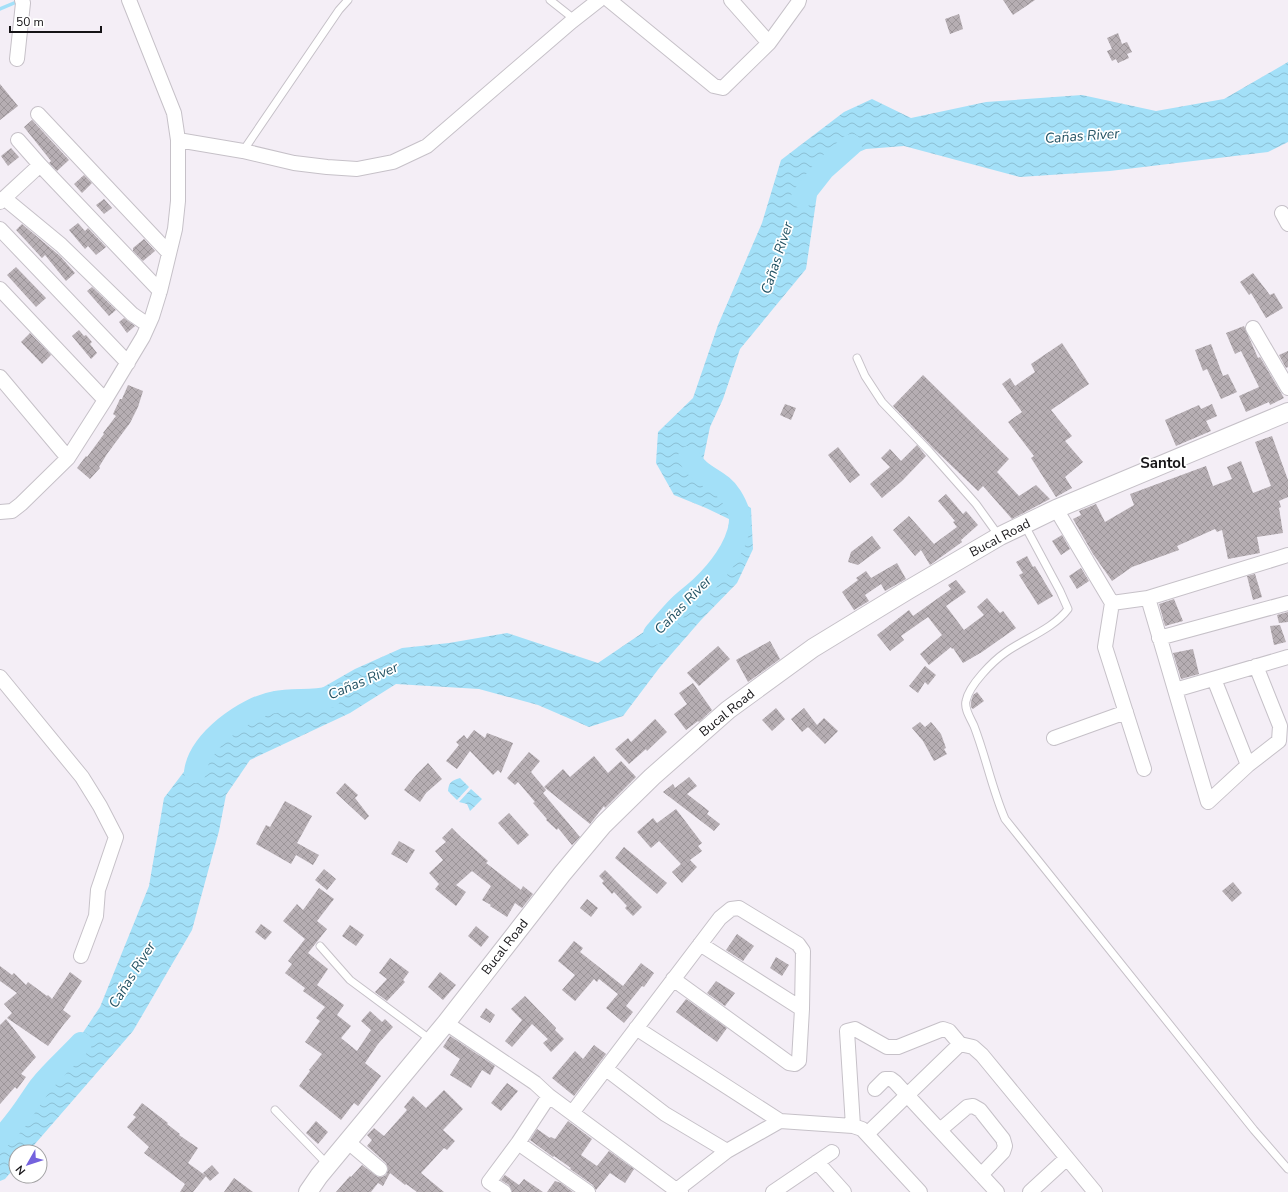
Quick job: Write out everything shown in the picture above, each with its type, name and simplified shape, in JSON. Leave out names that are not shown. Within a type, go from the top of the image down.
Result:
[{"type":"street","points":[[178,140],[243,151],[294,163],[327,167],[357,169],[393,162],[427,146],[574,19],[599,0]]},
{"type":"street","points":[[608,0],[714,86],[722,88],[769,43],[797,1]]},
{"type":"street","points":[[731,0],[769,43]]},
{"type":"street","points":[[17,59],[22,1]]},
{"type":"street","points":[[0,512],[12,511],[21,504],[68,458],[128,363],[148,325],[160,291],[174,229],[178,201],[178,140],[174,113],[131,1]]},
{"type":"street","points":[[38,114],[169,253]]},
{"type":"street","points":[[18,140],[160,291]]},
{"type":"street","points":[[40,165],[2,200],[61,245],[132,314],[148,325]]},
{"type":"street","points":[[0,229],[128,363]]},
{"type":"street","points":[[0,289],[105,400]]},
{"type":"street","points":[[1253,328],[1288,388]]},
{"type":"street","points":[[0,379],[68,458]]},
{"type":"street","name":"Bucal Road","points":[[308,1192],[446,1022],[562,874],[603,825],[652,777],[728,710],[813,648],[1000,536],[1056,508],[1288,412]]},
{"type":"street","points":[[1056,508],[1112,603],[1105,647],[1144,769]]},
{"type":"street","points":[[1112,603],[1148,598],[1288,555]]},
{"type":"street","points":[[1148,598],[1208,802],[1248,765],[1279,741],[1280,726],[1256,666]]},
{"type":"street","points":[[1160,638],[1288,603]]},
{"type":"street","points":[[1175,690],[1288,657]]},
{"type":"street","points":[[0,676],[82,777],[100,806],[116,837],[98,890],[96,916],[81,956]]},
{"type":"street","points":[[1214,679],[1248,765]]},
{"type":"street","points":[[1054,738],[1126,712]]},
{"type":"street","points":[[572,1113],[673,979],[720,918],[731,909],[739,908],[798,944],[803,951],[799,1061],[795,1064],[789,1063],[673,979]]},
{"type":"street","points":[[700,944],[802,1009]]},
{"type":"street","points":[[446,1022],[534,1083],[549,1096],[677,1191],[727,1151],[780,1121]]},
{"type":"street","points":[[636,1028],[780,1121],[853,1126],[862,1129],[920,1192]]},
{"type":"street","points":[[853,1126],[847,1031],[855,1029],[887,1047],[903,1045],[943,1029],[950,1031],[960,1044],[973,1047],[982,1055],[1095,1192]]},
{"type":"street","points":[[867,1134],[960,1044]]},
{"type":"street","points":[[606,1069],[665,1114],[727,1151]]},
{"type":"street","points":[[875,1089],[885,1079],[891,1079],[997,1192]]},
{"type":"street","points":[[504,1192],[489,1182],[518,1143],[549,1096]]},
{"type":"street","points":[[940,1130],[967,1107],[973,1106],[980,1110],[1003,1139],[1005,1146],[1003,1152],[981,1175]]},
{"type":"street","points":[[348,1142],[380,1169]]},
{"type":"street","points":[[518,1143],[588,1192]]},
{"type":"street","points":[[776,1191],[832,1152]]},
{"type":"street","points":[[1030,1192],[1067,1158]]},
{"type":"street","points":[[817,1162],[844,1192]]},
{"type":"lane","points":[[243,151],[339,10],[348,0]]},
{"type":"lane","points":[[550,0],[574,19]]},
{"type":"lane","points":[[857,358],[865,376],[882,402],[976,504],[1000,536]]},
{"type":"lane","points":[[1024,524],[1068,609],[1061,618],[1005,652],[976,680],[966,699],[967,710],[974,726],[1005,819],[1254,1130],[1288,1169]]},
{"type":"lane","points":[[320,946],[350,980],[431,1040]]},
{"type":"lane","points":[[275,1110],[329,1165]]},
{"type":"water","points":[[1288,62],[1288,142],[1268,152],[1110,171],[1020,177],[904,146],[866,149],[821,168],[806,269],[740,349],[723,399],[710,427],[702,465],[718,490],[751,508],[753,549],[737,583],[701,620],[660,667],[623,716],[589,727],[538,705],[479,689],[396,684],[350,713],[250,760],[226,795],[219,831],[192,930],[133,1031],[35,1144],[8,1144],[8,1175],[5,1179],[0,1181],[0,1124],[66,1058],[100,1007],[149,886],[164,798],[199,752],[228,727],[261,708],[299,701],[355,669],[402,648],[449,643],[507,633],[598,663],[710,587],[728,538],[729,519],[674,495],[656,463],[658,432],[693,398],[718,325],[762,223],[781,160],[844,112],[872,99],[911,118],[986,102],[1082,95],[1156,111],[1224,99]]},
{"type":"water","points":[[460,778],[469,787],[457,800],[448,791],[451,782]]},
{"type":"water","points":[[471,789],[482,799],[470,811],[467,804],[459,802]]},
{"type":"building","points":[[1003,0],[1035,0],[1013,15]]},
{"type":"building","points":[[959,14],[963,29],[950,34],[945,19]]},
{"type":"building","points":[[1118,33],[1122,44],[1127,42],[1132,52],[1127,54],[1129,58],[1118,63],[1116,59],[1112,61],[1107,51],[1112,49],[1107,38]]},
{"type":"building","points":[[0,84],[18,106],[0,120]]},
{"type":"building","points":[[32,120],[69,160],[57,171],[49,163],[51,161],[24,127]]},
{"type":"building","points":[[11,148],[19,157],[8,166],[1,156]]},
{"type":"building","points":[[84,175],[92,183],[82,193],[74,184]]},
{"type":"building","points":[[104,199],[112,208],[104,214],[96,205]]},
{"type":"building","points":[[78,223],[85,231],[88,228],[106,247],[96,255],[88,246],[85,249],[69,230]]},
{"type":"building","points":[[22,224],[60,256],[75,273],[66,281],[45,255],[42,258],[16,230]]},
{"type":"building","points":[[144,239],[155,251],[143,261],[133,251],[133,248]]},
{"type":"building","points":[[16,267],[46,298],[36,307],[7,275]]},
{"type":"building","points":[[1253,273],[1270,295],[1274,293],[1283,308],[1266,318],[1251,293],[1249,295],[1240,282]]},
{"type":"building","points":[[92,287],[116,310],[109,316],[87,291]]},
{"type":"building","points":[[124,318],[135,326],[127,333],[119,322]]},
{"type":"building","points":[[1244,326],[1258,358],[1260,357],[1284,398],[1270,405],[1269,402],[1246,412],[1239,396],[1259,387],[1241,351],[1235,354],[1226,333]]},
{"type":"building","points":[[79,330],[92,342],[90,344],[97,353],[91,359],[72,336]]},
{"type":"building","points":[[30,333],[51,355],[42,364],[21,342]]},
{"type":"building","points":[[1062,343],[1089,384],[1051,410],[1072,436],[1065,441],[1083,462],[1065,477],[1072,488],[1056,497],[1031,458],[1034,456],[1008,422],[1022,412],[1002,384],[1010,378],[1015,386],[1035,372],[1031,364]]},
{"type":"building","points":[[1211,344],[1223,376],[1228,374],[1237,392],[1221,399],[1207,369],[1203,371],[1195,350]]},
{"type":"building","points":[[1288,351],[1288,367],[1286,368],[1279,355]]},
{"type":"building","points":[[923,375],[1009,459],[997,472],[1019,496],[1036,485],[1050,499],[1012,519],[983,486],[978,491],[933,448],[893,406]]},
{"type":"building","points":[[128,385],[143,391],[138,407],[130,423],[107,454],[99,467],[100,468],[90,479],[77,468],[86,456],[87,457],[116,416],[113,414]]},
{"type":"building","points":[[785,404],[796,408],[791,420],[780,415]]},
{"type":"building","points":[[1212,404],[1217,416],[1206,421],[1211,431],[1176,446],[1165,420],[1199,405],[1201,409]]},
{"type":"building","points":[[1272,436],[1288,480],[1288,497],[1279,501],[1281,507],[1279,508],[1283,533],[1257,537],[1260,553],[1228,559],[1222,530],[1217,532],[1215,529],[1177,546],[1179,550],[1132,567],[1112,581],[1093,554],[1073,519],[1081,515],[1079,511],[1096,504],[1105,522],[1134,505],[1130,494],[1206,466],[1213,486],[1232,479],[1227,467],[1241,461],[1253,493],[1271,486],[1255,442]]},
{"type":"building","points":[[917,445],[926,456],[902,481],[882,498],[870,484],[890,467],[881,458],[890,449],[901,461]]},
{"type":"building","points":[[838,447],[860,475],[850,483],[828,455]]},
{"type":"building","points":[[946,494],[963,514],[966,511],[978,525],[961,540],[962,542],[930,565],[921,550],[915,556],[893,530],[909,516],[934,544],[957,527],[953,522],[955,521],[938,501]]},
{"type":"building","points":[[1062,535],[1070,549],[1061,555],[1052,541]]},
{"type":"building","points":[[872,536],[881,548],[858,565],[848,562],[851,552]]},
{"type":"building","points":[[1027,556],[1033,567],[1035,566],[1053,596],[1038,605],[1019,575],[1023,573],[1016,562]]},
{"type":"building","points":[[897,563],[906,579],[885,591],[881,584],[865,595],[869,601],[854,610],[842,592],[858,580],[856,578],[866,571],[871,578]]},
{"type":"building","points":[[1081,568],[1089,581],[1077,589],[1069,576]]},
{"type":"building","points":[[1255,574],[1262,597],[1253,600],[1247,576]]},
{"type":"building","points":[[956,580],[966,592],[946,606],[964,630],[984,615],[977,607],[987,598],[1000,613],[1003,611],[1016,628],[982,652],[963,663],[951,647],[929,665],[920,654],[942,635],[928,617],[901,636],[904,640],[890,651],[877,635],[909,610],[913,616],[951,589],[948,585]]},
{"type":"building","points":[[1174,599],[1183,621],[1165,626],[1159,604]]},
{"type":"building","points":[[1288,612],[1288,622],[1279,623],[1277,615]]},
{"type":"building","points":[[1280,625],[1286,642],[1274,645],[1270,626]]},
{"type":"building","points":[[770,641],[780,659],[748,682],[736,660]]},
{"type":"building","points":[[718,646],[730,659],[699,686],[687,673]]},
{"type":"building","points":[[1193,649],[1199,674],[1181,679],[1173,653]]},
{"type":"building","points":[[925,666],[936,675],[928,685],[925,682],[918,693],[909,686]]},
{"type":"building","points":[[693,683],[712,710],[699,722],[698,721],[686,730],[674,714],[687,704],[679,693]]},
{"type":"building","points":[[977,692],[984,701],[973,709],[971,707],[971,702],[973,695]]},
{"type":"building","points":[[776,708],[785,719],[772,731],[762,720]]},
{"type":"building","points":[[804,708],[817,725],[824,718],[838,731],[825,744],[808,727],[802,732],[791,719]]},
{"type":"building","points":[[655,719],[667,732],[647,751],[646,749],[629,764],[615,749],[628,738],[631,742]]},
{"type":"building","points":[[920,722],[925,727],[931,722],[941,734],[946,748],[944,749],[947,754],[934,761],[923,741],[912,728]]},
{"type":"building","points":[[474,730],[485,738],[487,733],[513,743],[501,773],[498,770],[493,775],[470,751],[457,769],[446,761],[459,745],[456,742],[464,735],[467,739]]},
{"type":"building","points":[[529,752],[540,761],[531,772],[546,790],[543,793],[580,837],[572,845],[558,828],[557,830],[546,820],[547,819],[533,803],[535,802],[518,782],[515,785],[507,778]]},
{"type":"building","points":[[594,756],[608,773],[621,761],[636,777],[605,808],[604,806],[590,824],[544,787],[563,769],[570,777]]},
{"type":"building","points":[[428,763],[442,779],[426,793],[420,802],[404,790]]},
{"type":"building","points":[[689,777],[697,786],[687,794],[709,811],[707,814],[720,824],[714,831],[663,792],[673,784],[675,788]]},
{"type":"building","points":[[345,783],[358,795],[355,798],[369,816],[365,820],[336,793]]},
{"type":"building","points":[[285,801],[312,816],[297,843],[319,855],[313,865],[296,855],[291,864],[256,844],[266,825],[270,827]]},
{"type":"building","points":[[676,809],[702,843],[698,846],[702,851],[690,860],[697,867],[682,883],[672,872],[681,864],[659,841],[651,848],[637,832],[653,818],[657,823]]},
{"type":"building","points":[[509,813],[529,835],[518,845],[498,823]]},
{"type":"building","points":[[452,828],[488,861],[486,863],[521,890],[523,886],[533,894],[522,908],[515,903],[507,917],[490,906],[491,905],[482,900],[491,886],[472,871],[456,885],[466,892],[456,906],[435,889],[439,884],[429,873],[443,860],[435,851],[446,842],[442,838]]},
{"type":"building","points":[[399,841],[415,850],[407,863],[391,854]]},
{"type":"building","points":[[624,847],[667,883],[657,894],[615,858]]},
{"type":"building","points":[[324,869],[336,879],[327,890],[315,880]]},
{"type":"building","points":[[605,870],[642,907],[633,916],[625,908],[627,906],[614,892],[612,894],[602,883],[604,881],[599,876]]},
{"type":"building","points":[[1233,882],[1242,893],[1232,902],[1222,891]]},
{"type":"building","points":[[319,888],[334,899],[317,921],[327,929],[308,953],[328,969],[317,985],[344,1005],[337,1015],[351,1026],[341,1038],[357,1051],[371,1030],[361,1021],[370,1011],[382,1022],[385,1019],[393,1027],[378,1044],[365,1063],[381,1076],[358,1106],[354,1103],[341,1120],[299,1086],[310,1071],[309,1070],[322,1054],[305,1042],[320,1021],[316,1018],[325,1007],[303,991],[305,988],[285,973],[292,964],[288,961],[305,939],[283,921],[297,904],[303,910]]},
{"type":"building","points":[[587,899],[598,908],[591,917],[580,908]]},
{"type":"building","points":[[261,924],[272,932],[265,940],[255,932]]},
{"type":"building","points":[[350,925],[364,935],[356,946],[342,936]]},
{"type":"building","points":[[476,926],[489,937],[481,947],[468,936]]},
{"type":"building","points":[[737,934],[754,946],[743,961],[726,950]]},
{"type":"building","points":[[574,941],[583,948],[580,952],[623,986],[641,963],[654,973],[644,987],[642,986],[626,1006],[633,1012],[624,1023],[606,1008],[618,994],[599,979],[597,982],[594,979],[575,1001],[562,990],[575,975],[558,961]]},
{"type":"building","points":[[776,957],[789,965],[782,976],[770,968]]},
{"type":"building","points":[[390,958],[409,972],[403,980],[405,982],[387,1001],[375,992],[387,979],[379,973]]},
{"type":"building","points":[[0,966],[12,975],[14,973],[26,985],[28,982],[52,999],[70,972],[82,981],[63,1010],[71,1016],[48,1046],[7,1018],[12,1013],[4,1004],[17,993],[0,981]]},
{"type":"building","points":[[440,972],[456,985],[443,1000],[428,987]]},
{"type":"building","points":[[716,981],[735,993],[725,1006],[707,993]]},
{"type":"building","points":[[525,996],[556,1028],[555,1030],[564,1039],[551,1052],[543,1043],[548,1039],[532,1024],[512,1047],[505,1041],[522,1020],[511,1009]]},
{"type":"building","points":[[686,999],[727,1028],[717,1042],[676,1012]]},
{"type":"building","points":[[486,1008],[495,1015],[490,1023],[480,1017]]},
{"type":"building","points":[[6,1019],[36,1057],[21,1074],[26,1077],[17,1089],[15,1087],[0,1104],[0,1025]]},
{"type":"building","points":[[450,1036],[495,1066],[490,1075],[482,1070],[471,1088],[450,1075],[460,1059],[443,1047]]},
{"type":"building","points":[[594,1045],[606,1054],[574,1096],[552,1078],[575,1051],[583,1059]]},
{"type":"building","points":[[507,1083],[518,1091],[501,1111],[491,1103]]},
{"type":"building","points":[[444,1090],[463,1109],[443,1130],[455,1141],[447,1150],[444,1148],[421,1173],[444,1192],[417,1192],[390,1173],[383,1186],[378,1183],[371,1192],[336,1192],[362,1165],[378,1177],[386,1175],[388,1170],[386,1163],[367,1146],[372,1140],[367,1135],[374,1128],[384,1136],[407,1110],[404,1107],[413,1096],[426,1108]]},
{"type":"building","points":[[142,1103],[168,1123],[167,1124],[180,1134],[179,1135],[198,1148],[188,1163],[206,1176],[193,1192],[180,1192],[185,1184],[144,1153],[149,1147],[127,1127],[136,1117],[133,1115]]},
{"type":"building","points":[[316,1121],[328,1132],[318,1144],[306,1133]]},
{"type":"building","points":[[568,1121],[592,1139],[581,1155],[597,1166],[609,1151],[634,1169],[625,1183],[610,1173],[596,1190],[593,1185],[570,1169],[571,1168],[530,1140],[537,1129],[550,1138],[555,1139]]},
{"type":"building","points":[[212,1165],[219,1173],[210,1181],[203,1173]]},
{"type":"building","points":[[505,1175],[519,1185],[524,1179],[543,1192],[512,1192],[509,1185],[501,1180]]},
{"type":"building","points":[[234,1178],[253,1192],[224,1192]]},
{"type":"building","points":[[555,1181],[561,1183],[573,1192],[547,1192]]},
{"type":"waterway","points":[[0,9],[19,1]]},
{"type":"waterway","name":"Cañas River","points":[[802,197],[824,169],[851,145]]},
{"type":"waterway","name":"Cañas River","points":[[654,634],[676,609],[702,586],[720,566],[735,542],[740,524],[738,509],[733,499],[721,485],[704,474],[689,457]]},
{"type":"waterway","name":"Cañas River","points":[[195,772],[198,760],[214,738],[225,727],[250,711],[263,705],[275,702],[330,697]]},
{"type":"waterway","name":"Cañas River","points":[[0,1138],[17,1120],[45,1080],[81,1043]]},
{"type":"district","name":"Santol","points":[[1163,463]]}]
